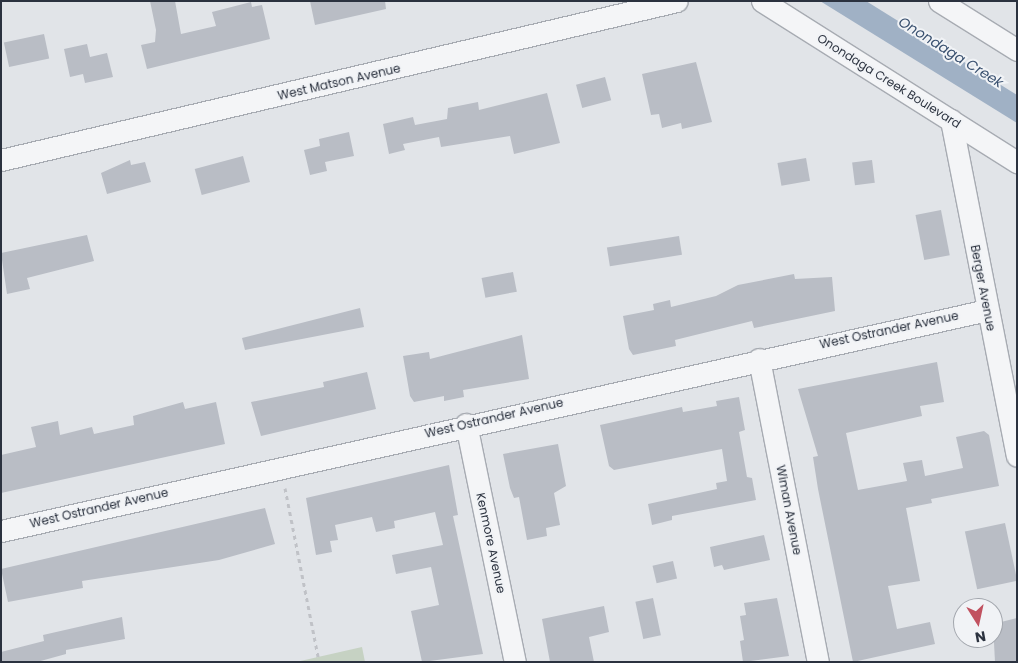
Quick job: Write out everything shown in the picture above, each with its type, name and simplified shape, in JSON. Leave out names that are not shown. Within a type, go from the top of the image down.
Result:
[{"type":"street","name":"West Matson Avenue","points":[[1,160],[676,1]]},
{"type":"street","name":"Onondaga Creek Boulevard","points":[[762,1],[1017,162]]},
{"type":"street","points":[[939,1],[1017,50]]},
{"type":"street","name":"Berger Avenue","points":[[951,120],[1017,456]]},
{"type":"street","name":"West Ostrander Avenue","points":[[1,531],[759,358],[987,310]]},
{"type":"street","name":"Wiman Avenue","points":[[759,358],[818,662]]},
{"type":"street","name":"Kenmore Avenue","points":[[466,424],[515,662]]},
{"type":"path","points":[[281,466],[319,662]]},
{"type":"green space","points":[[362,647],[365,662],[296,662]]},
{"type":"water","points":[[820,1],[866,1],[1017,95],[1017,123]]},
{"type":"building","points":[[150,1],[175,1],[181,34],[216,26],[212,12],[251,2],[252,7],[262,5],[270,39],[147,69],[141,45],[155,42],[156,30]]},
{"type":"building","points":[[310,1],[385,1],[386,9],[315,25]]},
{"type":"building","points":[[44,34],[49,58],[9,67],[4,43]]},
{"type":"building","points":[[87,44],[90,57],[107,53],[113,77],[85,83],[83,74],[70,77],[64,49]]},
{"type":"building","points":[[696,62],[712,122],[682,129],[681,123],[662,128],[659,114],[651,115],[642,74]]},
{"type":"building","points":[[605,77],[611,100],[582,108],[576,85]]},
{"type":"building","points":[[547,93],[560,143],[514,154],[510,136],[441,147],[439,137],[403,144],[405,150],[389,154],[383,124],[413,117],[415,125],[447,119],[448,108],[478,102],[479,110]]},
{"type":"building","points":[[349,132],[354,156],[325,162],[327,171],[310,175],[304,150],[320,146],[319,139]]},
{"type":"building","points":[[243,156],[250,182],[202,195],[195,169]]},
{"type":"building","points":[[806,158],[810,181],[781,186],[777,163]]},
{"type":"building","points":[[130,160],[131,165],[145,162],[151,182],[107,194],[101,173]]},
{"type":"building","points":[[872,160],[875,183],[855,185],[852,162]]},
{"type":"building","points":[[941,210],[950,255],[924,260],[915,215]]},
{"type":"building","points":[[87,235],[94,261],[27,278],[30,289],[7,294],[1,253]]},
{"type":"building","points":[[679,236],[682,255],[610,266],[607,247]]},
{"type":"building","points":[[513,272],[517,292],[485,298],[482,278]]},
{"type":"building","points":[[794,274],[795,279],[832,277],[835,311],[754,328],[752,321],[675,340],[676,346],[633,355],[629,349],[623,316],[654,310],[653,304],[670,300],[671,307],[716,296],[738,285]]},
{"type":"building","points":[[360,308],[364,327],[245,350],[242,338]]},
{"type":"building","points":[[522,335],[529,379],[463,390],[464,397],[444,401],[444,396],[414,402],[410,396],[403,356],[429,352],[430,359]]},
{"type":"building","points":[[937,362],[944,402],[920,406],[922,416],[846,433],[858,490],[907,481],[903,463],[922,460],[925,476],[963,468],[956,437],[984,431],[989,435],[999,486],[931,499],[932,503],[906,508],[920,581],[888,586],[897,629],[930,622],[935,644],[853,662],[818,489],[813,457],[818,456],[798,389]]},
{"type":"building","points":[[367,372],[376,409],[261,436],[251,402],[324,387],[323,382]]},
{"type":"building","points":[[739,397],[745,430],[739,432],[747,477],[752,478],[756,500],[672,516],[672,520],[652,525],[648,504],[717,489],[716,483],[727,481],[722,449],[614,470],[609,466],[600,425],[682,407],[683,412],[717,406],[716,401]]},
{"type":"building","points":[[183,402],[185,409],[216,402],[225,444],[1,493],[1,455],[36,447],[31,427],[58,421],[60,435],[92,427],[94,434],[134,425],[133,416]]},
{"type":"building","points":[[558,444],[566,486],[554,493],[560,525],[546,528],[547,536],[527,540],[519,497],[514,498],[510,488],[503,454]]},
{"type":"building","points":[[449,465],[458,515],[453,516],[483,654],[422,662],[411,611],[439,605],[431,567],[396,574],[392,555],[443,545],[435,512],[394,521],[395,528],[376,532],[372,517],[335,525],[338,540],[330,541],[332,552],[316,555],[306,498]]},
{"type":"building","points":[[265,508],[275,544],[219,560],[82,581],[83,588],[8,602],[1,569]]},
{"type":"building","points":[[1005,523],[1017,581],[977,589],[965,532]]},
{"type":"building","points":[[764,535],[770,560],[724,570],[722,565],[714,567],[710,547]]},
{"type":"building","points":[[673,561],[677,579],[657,583],[653,566]]},
{"type":"building","points":[[653,598],[661,635],[643,639],[635,602]]},
{"type":"building","points":[[777,598],[789,656],[743,662],[740,641],[744,640],[740,616],[746,615],[744,603]]},
{"type":"building","points":[[604,606],[609,632],[589,637],[594,662],[550,662],[542,619]]},
{"type":"building","points":[[122,617],[125,639],[66,650],[66,654],[37,662],[1,662],[1,652],[44,641],[43,635]]},
{"type":"building","points":[[1017,618],[1017,662],[995,662],[994,648],[1003,648],[1003,622]]},
{"type":"water label","name":"Onondaga Creek","points":[[951,52]]}]
